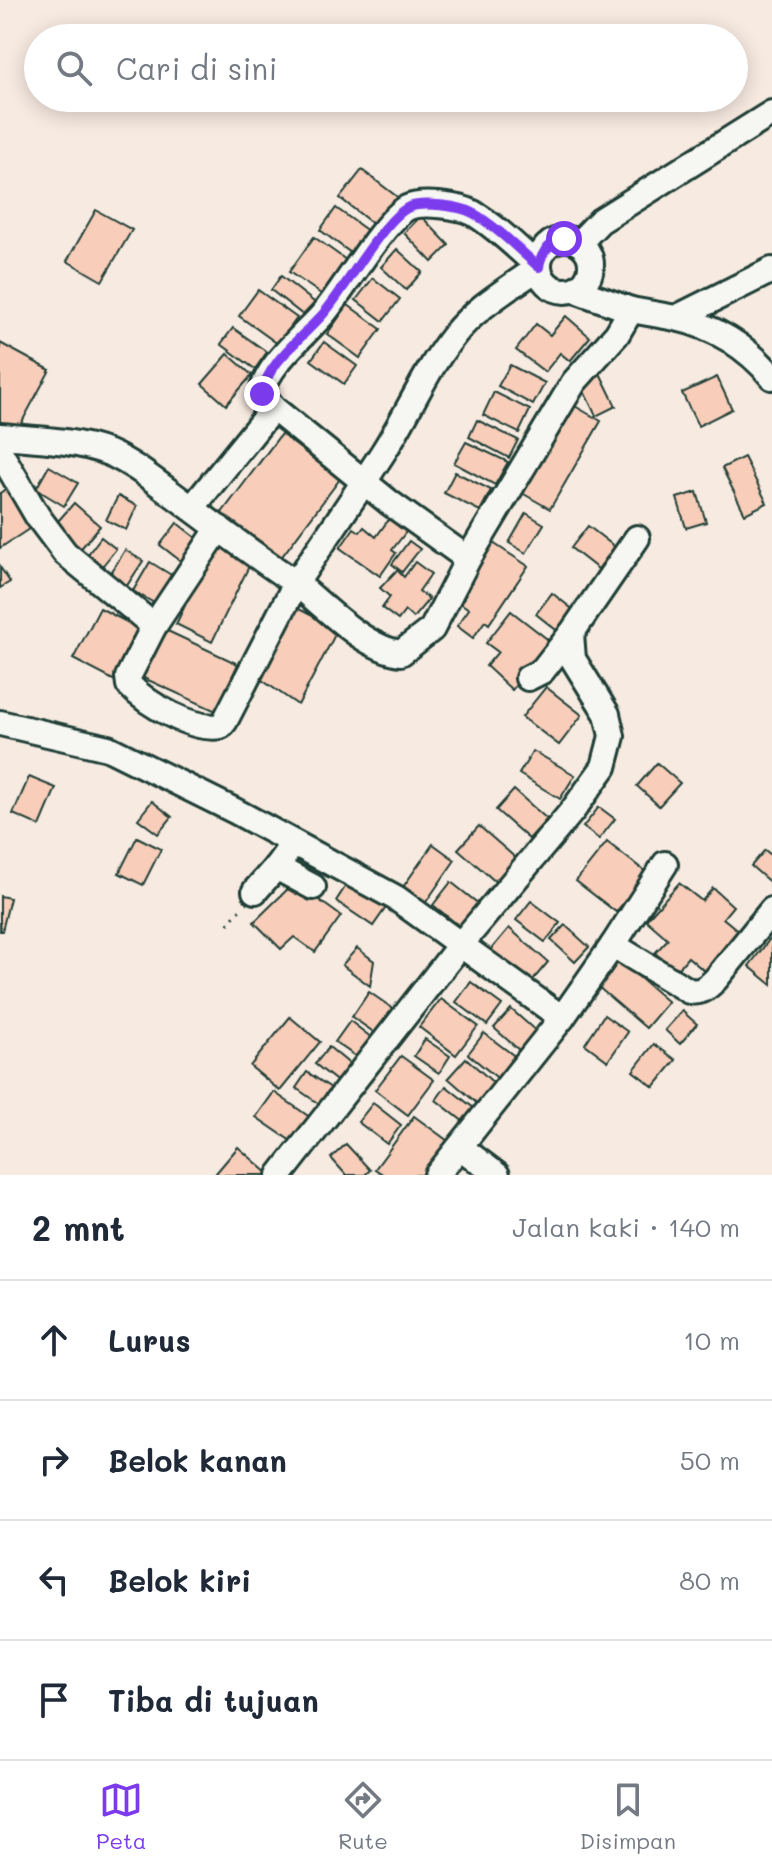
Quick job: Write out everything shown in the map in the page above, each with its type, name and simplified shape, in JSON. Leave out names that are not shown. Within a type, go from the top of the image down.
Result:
[{"type":"street","points":[[579,243],[600,221],[772,113]]},
{"type":"street","points":[[468,559],[363,482],[273,408],[262,394],[263,385],[274,366],[326,310],[391,222],[409,207],[446,206],[469,211],[539,267],[545,282],[551,287],[559,291],[575,290],[631,310],[691,321],[729,339],[761,363],[772,377]]},
{"type":"street","points":[[219,528],[154,626],[128,677],[129,685],[157,707],[208,727],[221,726],[296,583],[363,482],[453,335],[475,312],[539,267],[543,251],[556,241],[579,243],[590,256],[591,272],[575,290]]},
{"type":"street","points":[[676,318],[772,270]]},
{"type":"street","points":[[0,436],[71,444],[108,453],[124,461],[255,557],[296,583],[364,637],[388,651],[401,653],[432,629],[468,559],[574,382],[617,334],[631,310]]},
{"type":"street","points":[[192,508],[273,408]]},
{"type":"street","points":[[0,452],[38,517],[65,553],[154,626]]},
{"type":"street","points":[[528,678],[542,671],[571,634],[637,538]]},
{"type":"street","points":[[280,1175],[461,944],[573,810],[604,767],[612,736],[607,714],[573,659],[571,634]]},
{"type":"street","points":[[0,723],[108,748],[235,811],[396,898],[562,1018]]},
{"type":"street","points":[[255,891],[293,844]]},
{"type":"street","points":[[437,1175],[562,1018],[665,864]]},
{"type":"street","points":[[276,867],[313,887]]},
{"type":"street","points":[[613,945],[689,991],[697,992],[706,989],[715,980],[772,910]]},
{"type":"street","points":[[460,1147],[497,1175]]},
{"type":"building","points":[[362,170],[400,199],[378,228],[340,198]]},
{"type":"building","points":[[336,208],[372,234],[355,256],[320,230]]},
{"type":"building","points":[[96,210],[132,230],[102,281],[67,261]]},
{"type":"building","points":[[421,216],[449,245],[432,262],[404,233]]},
{"type":"building","points":[[314,237],[346,260],[321,294],[289,272]]},
{"type":"building","points":[[397,249],[422,272],[406,290],[381,267]]},
{"type":"building","points":[[281,276],[319,306],[308,319],[271,290]]},
{"type":"building","points":[[373,278],[400,299],[383,321],[356,300]]},
{"type":"building","points":[[258,290],[297,318],[278,344],[239,316]]},
{"type":"building","points":[[348,305],[381,329],[360,358],[327,334]]},
{"type":"building","points":[[566,316],[590,337],[570,361],[560,353],[545,372],[516,350],[536,324],[550,335]]},
{"type":"building","points":[[233,328],[267,352],[255,369],[221,344]]},
{"type":"building","points":[[324,342],[357,366],[344,384],[311,360]]},
{"type":"building","points":[[0,343],[50,370],[16,433],[0,424]]},
{"type":"building","points":[[228,354],[252,375],[226,405],[202,384]]},
{"type":"building","points":[[510,365],[545,383],[533,405],[498,386]]},
{"type":"building","points":[[599,371],[616,406],[596,416],[579,381]]},
{"type":"building","points":[[717,377],[732,409],[698,426],[682,393]]},
{"type":"building","points":[[494,392],[530,410],[519,433],[483,415]]},
{"type":"building","points":[[573,405],[601,421],[550,509],[522,493]]},
{"type":"building","points":[[477,420],[518,440],[509,458],[469,437]]},
{"type":"building","points":[[281,434],[340,479],[277,563],[218,518]]},
{"type":"building","points":[[466,442],[508,462],[495,485],[454,463]]},
{"type":"building","points":[[744,457],[767,503],[745,514],[722,468]]},
{"type":"building","points":[[49,466],[78,483],[64,506],[36,489]]},
{"type":"building","points":[[455,472],[491,490],[480,511],[444,493]]},
{"type":"building","points":[[7,488],[32,527],[0,548],[0,493]]},
{"type":"building","points":[[697,492],[706,522],[686,528],[677,498]]},
{"type":"building","points":[[118,496],[137,506],[126,530],[106,520]]},
{"type":"building","points":[[74,503],[100,526],[78,552],[51,529]]},
{"type":"building","points":[[526,513],[544,524],[526,553],[509,543]]},
{"type":"building","points":[[389,519],[406,532],[392,550],[396,553],[380,576],[340,548],[354,528],[360,532],[364,527],[376,537]]},
{"type":"building","points":[[177,523],[199,540],[182,562],[160,545]]},
{"type":"building","points":[[588,526],[615,547],[598,569],[571,548]]},
{"type":"building","points":[[101,537],[116,549],[100,569],[85,558]]},
{"type":"building","points":[[409,541],[420,549],[402,572],[392,564]]},
{"type":"building","points":[[490,541],[528,566],[489,624],[485,621],[473,638],[457,626],[469,609],[456,600]]},
{"type":"building","points":[[216,542],[252,560],[212,642],[176,624]]},
{"type":"building","points":[[125,550],[143,561],[126,587],[109,576]]},
{"type":"building","points":[[150,562],[173,576],[156,604],[133,591]]},
{"type":"building","points":[[415,562],[431,574],[419,591],[429,599],[413,618],[405,611],[398,620],[382,608],[390,597],[380,588],[397,570],[404,577]]},
{"type":"building","points":[[0,567],[10,582],[0,588]]},
{"type":"building","points":[[552,593],[576,612],[560,633],[536,614]]},
{"type":"building","points":[[100,608],[142,630],[115,681],[73,659]]},
{"type":"building","points":[[297,608],[338,629],[298,705],[256,676]]},
{"type":"building","points":[[511,611],[551,642],[512,690],[486,666],[498,652],[486,643]]},
{"type":"building","points":[[159,627],[238,664],[216,711],[137,675]]},
{"type":"building","points":[[546,687],[582,715],[559,745],[522,717]]},
{"type":"building","points":[[533,751],[575,775],[560,799],[519,774]]},
{"type":"building","points":[[657,763],[680,783],[659,806],[637,786]]},
{"type":"building","points":[[29,777],[56,788],[40,826],[13,814]]},
{"type":"building","points":[[514,790],[547,819],[529,839],[496,810]]},
{"type":"building","points":[[152,801],[172,817],[158,834],[138,819]]},
{"type":"building","points":[[599,807],[615,819],[599,839],[583,827]]},
{"type":"building","points":[[479,826],[518,860],[497,883],[458,849]]},
{"type":"building","points":[[137,837],[161,849],[143,885],[119,873]]},
{"type":"building","points":[[607,842],[647,873],[616,912],[576,881]]},
{"type":"building","points":[[433,844],[455,860],[424,905],[401,890]]},
{"type":"building","points":[[765,850],[772,856],[772,884],[751,866]]},
{"type":"building","points":[[297,880],[341,916],[315,952],[294,937],[281,949],[254,922]]},
{"type":"building","points":[[349,881],[387,906],[373,926],[336,901]]},
{"type":"building","points":[[451,882],[480,905],[462,928],[433,905]]},
{"type":"building","points":[[679,883],[702,901],[713,888],[733,906],[723,918],[745,936],[709,975],[688,957],[676,971],[655,953],[668,939],[646,920]]},
{"type":"building","points":[[0,896],[10,898],[2,931],[0,931]]},
{"type":"building","points":[[531,901],[560,923],[545,942],[516,920]]},
{"type":"building","points":[[565,925],[589,947],[575,962],[551,940]]},
{"type":"building","points":[[509,928],[548,962],[527,987],[488,953]]},
{"type":"building","points":[[772,936],[772,985],[749,966]]},
{"type":"building","points":[[357,948],[374,961],[370,986],[342,965]]},
{"type":"building","points":[[619,960],[668,1002],[646,1028],[597,986]]},
{"type":"building","points":[[471,982],[502,1005],[487,1025],[456,1002]]},
{"type":"building","points":[[369,992],[395,1010],[378,1035],[352,1017]]},
{"type":"building","points":[[441,999],[478,1026],[456,1055],[419,1027]]},
{"type":"building","points":[[511,1009],[537,1032],[520,1051],[494,1028]]},
{"type":"building","points":[[682,1011],[697,1024],[680,1044],[665,1030]]},
{"type":"building","points":[[604,1015],[628,1032],[608,1061],[585,1044]]},
{"type":"building","points":[[290,1017],[320,1042],[280,1091],[250,1066]]},
{"type":"building","points":[[350,1021],[372,1038],[358,1058],[335,1042]]},
{"type":"building","points":[[484,1033],[517,1058],[501,1081],[468,1054]]},
{"type":"building","points":[[425,1039],[450,1056],[439,1073],[414,1056]]},
{"type":"building","points":[[654,1044],[676,1060],[654,1087],[633,1071]]},
{"type":"building","points":[[329,1047],[352,1066],[339,1083],[315,1064]]},
{"type":"building","points":[[401,1056],[434,1080],[408,1115],[375,1090]]},
{"type":"building","points":[[466,1058],[497,1086],[479,1105],[448,1078]]},
{"type":"building","points":[[307,1072],[331,1088],[319,1104],[296,1088]]},
{"type":"building","points":[[446,1086],[475,1109],[464,1122],[436,1100]]},
{"type":"building","points":[[274,1092],[311,1118],[294,1143],[256,1117]]},
{"type":"building","points":[[373,1103],[401,1125],[387,1144],[358,1122]]},
{"type":"building","points":[[414,1116],[448,1141],[423,1175],[384,1175],[375,1169]]},
{"type":"building","points":[[346,1144],[370,1170],[365,1175],[346,1175],[331,1158]]},
{"type":"building","points":[[238,1147],[269,1174],[218,1175],[216,1173]]},
{"type":"route","points":[[262,394],[263,385],[274,366],[326,310],[391,222],[409,207],[446,206],[469,211],[483,219],[539,267],[543,251],[564,239]]}]
